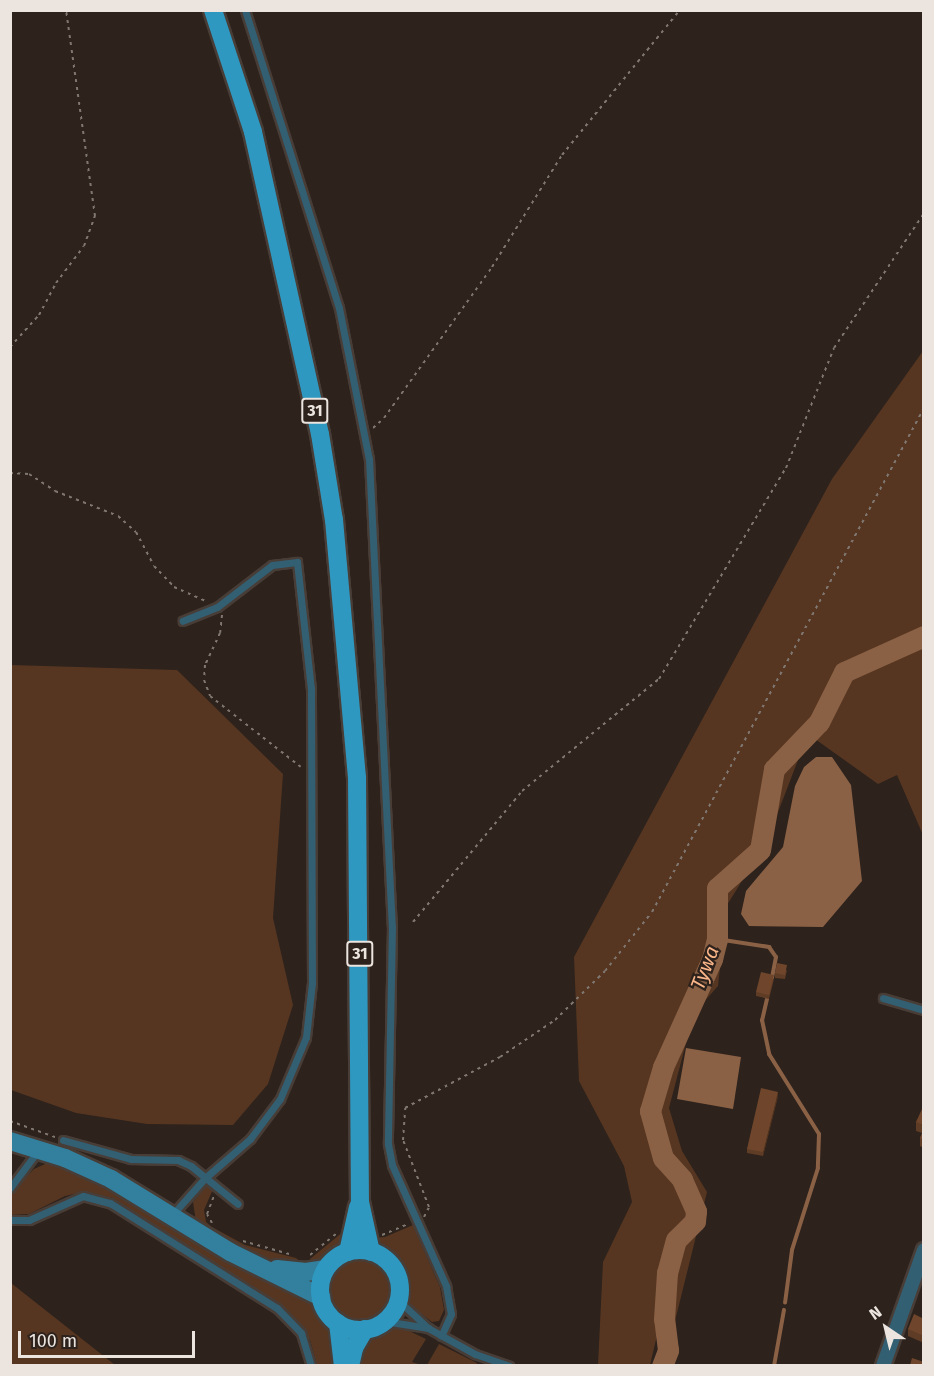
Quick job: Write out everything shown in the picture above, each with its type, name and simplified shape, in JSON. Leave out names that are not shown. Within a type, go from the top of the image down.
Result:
[{"type":"main road","name":"31","points":[[213,10],[253,132],[278,240],[334,520],[357,777],[360,1202],[371,1252]]},
{"type":"main road","name":"31","points":[[348,1252],[360,1202]]},
{"type":"main road","points":[[348,1252],[371,1252],[393,1268],[399,1286],[398,1300],[384,1321],[365,1329],[338,1323],[327,1312],[321,1297],[326,1269],[348,1252]]},
{"type":"main road","points":[[338,1323],[343,1365]]},
{"type":"main road","points":[[350,1365],[354,1348],[365,1329]]},
{"type":"street","points":[[10,1141],[111,1179],[230,1252],[321,1297]]},
{"type":"street","points":[[883,1365],[920,1274],[924,1250]]},
{"type":"street","points":[[266,1268],[306,1272],[326,1269]]},
{"type":"lane","points":[[244,10],[339,308],[364,430],[372,496],[392,927],[388,1144],[392,1165],[446,1286],[451,1314],[441,1336]]},
{"type":"lane","points":[[172,1215],[205,1178],[265,1122],[295,1070],[306,1037],[312,983],[311,689],[297,562],[272,565],[216,607],[183,621]]},
{"type":"lane","points":[[883,998],[924,1010]]},
{"type":"lane","points":[[63,1140],[131,1159],[178,1160],[238,1204]]},
{"type":"lane","points":[[10,1188],[38,1150]]},
{"type":"lane","points":[[10,1220],[29,1220],[83,1197],[110,1203],[277,1308],[301,1333],[311,1365]]},
{"type":"lane","points":[[398,1300],[428,1328],[441,1336],[475,1354],[509,1365]]},
{"type":"lane","points":[[384,1321],[428,1328]]},
{"type":"path","points":[[10,347],[39,315],[56,283],[84,246],[95,216],[66,10]]},
{"type":"path","points":[[364,430],[384,418],[503,250],[562,155],[680,10]]},
{"type":"path","points":[[413,922],[522,791],[659,679],[786,468],[834,348],[924,213]]},
{"type":"path","points":[[421,1099],[500,1057],[555,1020],[605,970],[652,912],[924,408]]},
{"type":"path","points":[[10,472],[29,474],[55,491],[118,516],[136,532],[154,566],[174,587],[216,607],[222,614],[220,633],[205,665],[204,680],[210,696],[310,775]]},
{"type":"path","points":[[10,1121],[63,1140]]},
{"type":"path","points":[[218,1188],[207,1215],[218,1228]]},
{"type":"path","points":[[234,1237],[290,1254]]},
{"type":"shaded area","points":[[923,351],[923,835],[897,775],[878,784],[808,734],[767,841],[727,905],[718,986],[694,1013],[669,1108],[682,1151],[707,1192],[675,1321],[659,1327],[650,1365],[598,1365],[603,1262],[632,1202],[624,1166],[579,1081],[574,957],[832,479]]},
{"type":"shaded area","points":[[11,665],[177,670],[283,774],[273,918],[293,1005],[268,1084],[233,1125],[147,1124],[76,1113],[11,1090]]},
{"type":"shaded area","points":[[816,757],[832,757],[851,785],[862,881],[823,927],[749,926],[741,914],[746,891],[783,847],[795,786],[804,767]]},
{"type":"shaded area","points":[[686,1048],[741,1057],[733,1109],[677,1099]]},
{"type":"shaded area","points":[[52,1161],[85,1174],[316,1301],[330,1324],[337,1365],[317,1365],[310,1340],[282,1306],[113,1198],[83,1192],[65,1196],[29,1214],[11,1215],[10,1193],[34,1169]]},
{"type":"shaded area","points":[[206,1186],[213,1189],[204,1210],[206,1222],[212,1227],[245,1245],[296,1258],[302,1263],[286,1265],[242,1251],[196,1222],[193,1202]]},
{"type":"shaded area","points":[[413,1225],[440,1287],[444,1310],[439,1321],[432,1322],[410,1305],[399,1268],[372,1238],[385,1237]]},
{"type":"shaded area","points":[[344,1231],[341,1249],[307,1268],[310,1259]]},
{"type":"shaded area","points":[[359,1256],[372,1259],[383,1266],[390,1277],[393,1290],[390,1303],[383,1314],[372,1321],[359,1324],[346,1321],[335,1314],[328,1303],[325,1290],[328,1277],[335,1266],[346,1259]]},
{"type":"shaded area","points":[[11,1283],[115,1365],[11,1365]]},
{"type":"shaded area","points":[[390,1327],[403,1328],[426,1339],[412,1362],[421,1365],[357,1366],[366,1338]]},
{"type":"shaded area","points":[[439,1344],[477,1363],[476,1365],[427,1365]]},
{"type":"building","points":[[777,963],[787,965],[785,975],[775,973]]},
{"type":"building","points":[[761,972],[774,975],[769,995],[756,992]]},
{"type":"building","points":[[761,1088],[778,1092],[763,1152],[747,1149]]},
{"type":"building","points":[[922,1109],[924,1110],[924,1125],[916,1122]]},
{"type":"building","points":[[914,1314],[924,1319],[924,1336],[908,1329]]},
{"type":"building","points":[[912,1358],[924,1362],[924,1365],[910,1365]]},
{"type":"waterway","name":"Tywa","points":[[662,1366],[668,1350],[664,1319],[667,1273],[676,1240],[695,1221],[696,1211],[682,1179],[663,1158],[650,1111],[663,1067],[712,959],[717,939],[717,888],[760,850],[774,769],[819,722],[844,672],[924,636]]},
{"type":"waterway","points":[[717,939],[769,947],[776,957],[772,978]]},
{"type":"waterway","points":[[767,999],[762,1020],[769,1054],[819,1134],[818,1168],[792,1250],[785,1303]]},
{"type":"waterway","points":[[774,1366],[784,1310]]}]
